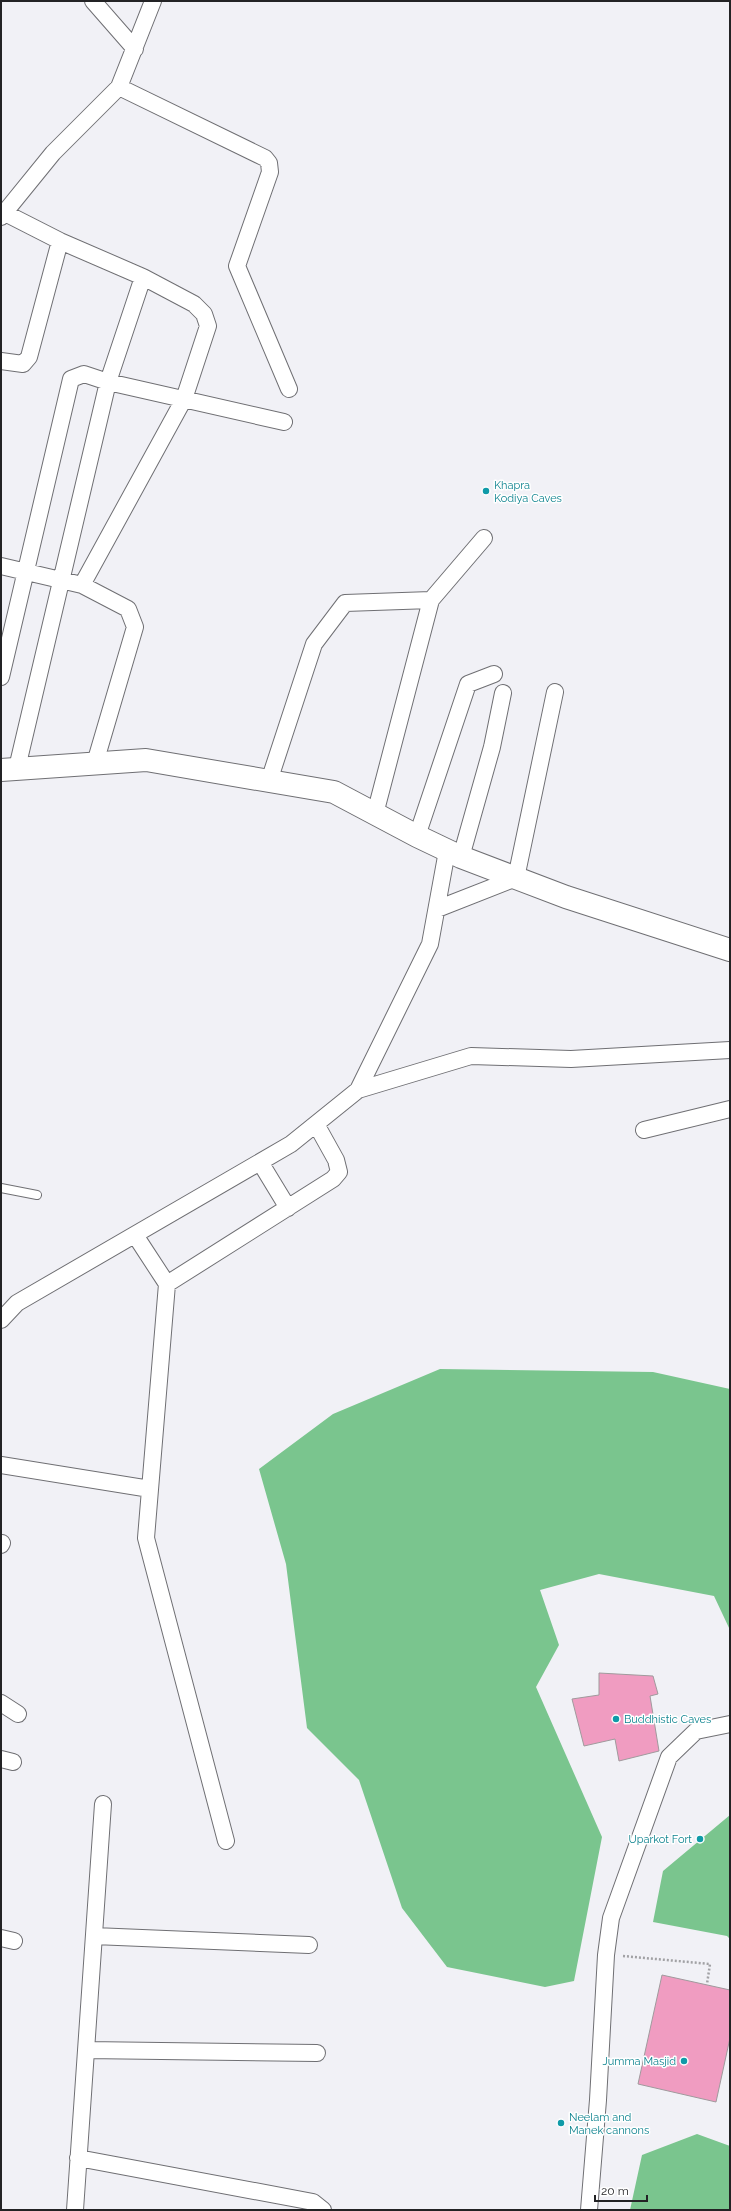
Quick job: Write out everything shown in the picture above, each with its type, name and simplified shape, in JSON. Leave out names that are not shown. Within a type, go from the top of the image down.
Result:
[{"type":"street","points":[[93,1],[135,49]]},
{"type":"street","points":[[82,585],[184,399],[208,326],[204,314],[194,304],[143,277],[2,214],[53,153],[119,87],[154,1]]},
{"type":"street","points":[[119,87],[265,158],[269,162],[270,172],[237,266],[289,389]]},
{"type":"street","points":[[1,361],[23,364],[28,357],[60,241]]},
{"type":"street","points":[[143,277],[108,382],[61,580],[9,769],[146,760],[334,792],[454,854],[566,897],[730,950]]},
{"type":"street","points":[[1,677],[71,379],[84,374],[108,382],[284,422]]},
{"type":"street","points":[[375,814],[431,600],[484,538]]},
{"type":"street","points":[[1,566],[82,585],[128,609],[135,627],[95,763]]},
{"type":"street","points":[[269,781],[314,644],[345,603],[431,600]]},
{"type":"street","points":[[417,836],[468,684],[494,674]]},
{"type":"street","points":[[516,878],[555,692]]},
{"type":"street","points":[[358,1090],[430,944],[437,909],[454,854],[492,747],[503,693]]},
{"type":"street","points":[[437,909],[516,878]]},
{"type":"street","points":[[1,1320],[17,1303],[292,1144],[358,1090],[471,1056],[571,1058],[730,1050]]},
{"type":"street","points":[[644,1130],[730,1109]]},
{"type":"street","points":[[167,1284],[333,1179],[339,1172],[336,1160],[316,1124]]},
{"type":"street","points":[[260,1162],[288,1208]]},
{"type":"street","points":[[135,1235],[167,1284],[146,1538],[226,1842]]},
{"type":"street","points":[[1,1465],[150,1489]]},
{"type":"street","points":[[1,1703],[18,1714]]},
{"type":"street","points":[[589,2210],[598,2100],[606,1955],[611,1918],[669,1756],[696,1731],[730,1724]]},
{"type":"street","points":[[75,2210],[103,1804]]},
{"type":"street","points":[[94,1936],[309,1945]]},
{"type":"street","points":[[86,2050],[317,2053]]},
{"type":"street","points":[[78,2158],[313,2202],[323,2210]]},
{"type":"lane","points":[[1,1188],[37,1195]]},
{"type":"path","points":[[606,1955],[671,1959],[710,1964],[707,1984]]},
{"type":"green space","points":[[440,1369],[653,1372],[730,1389],[730,1630],[714,1596],[599,1574],[540,1590],[559,1645],[536,1687],[602,1837],[574,1981],[545,1987],[447,1967],[402,1908],[359,1780],[307,1728],[286,1564],[259,1469],[333,1414]]},
{"type":"green space","points":[[730,1815],[730,1939],[727,1936],[653,1922],[663,1871]]},
{"type":"green space","points":[[697,2134],[730,2146],[730,2210],[630,2210],[642,2155]]},
{"type":"building","name":"Buddhistic Caves","points":[[599,1673],[653,1676],[658,1694],[650,1696],[659,1751],[619,1761],[615,1739],[584,1746],[572,1699],[599,1695]]},
{"type":"building","name":"Jumma Masjid","points":[[662,1975],[730,1990],[730,2038],[716,2102],[638,2084]]},
{"type":"place","name":"Khapra Kodiya Caves","points":[[486,491]]},
{"type":"place","name":"Buddhistic Caves","points":[[616,1719]]},
{"type":"place","name":"Uparkot Fort","points":[[700,1839]]},
{"type":"place","name":"Jumma Masjid","points":[[684,2061]]},
{"type":"place","name":"Neelam and Manek cannons","points":[[561,2123]]}]
